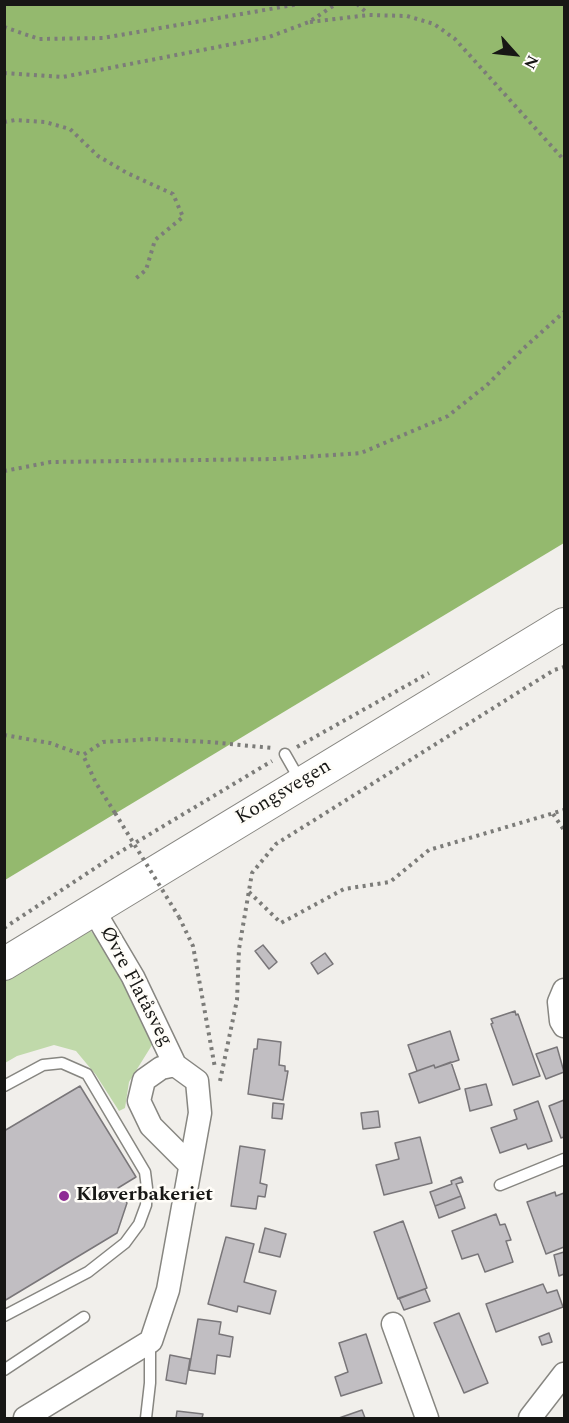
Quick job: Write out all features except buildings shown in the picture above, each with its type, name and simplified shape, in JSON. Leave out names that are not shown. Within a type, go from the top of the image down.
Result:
[{"type":"main road","name":"Kongsvegen","points":[[4,964],[564,624]]},
{"type":"street","name":"Øvre Flatåsveg","points":[[94,911],[133,977],[175,1065],[197,1081],[200,1113],[168,1290],[150,1341]]},
{"type":"street","points":[[564,990],[559,1002],[561,1021],[564,1026]]},
{"type":"street","name":"Øvre Flatåsveg","points":[[175,1065],[161,1068],[144,1080],[139,1101],[151,1126],[190,1165]]},
{"type":"street","points":[[393,1324],[427,1419]]},
{"type":"street","points":[[25,1419],[150,1341]]},
{"type":"street","points":[[531,1419],[564,1374]]},
{"type":"lane","points":[[285,754],[302,782]]},
{"type":"lane","points":[[4,1086],[43,1065],[62,1063],[87,1074],[145,1172],[147,1188],[146,1205],[139,1224],[125,1243],[88,1272],[4,1316]]},
{"type":"lane","points":[[500,1185],[564,1159]]},
{"type":"lane","points":[[4,1370],[84,1317]]},
{"type":"lane","points":[[146,1419],[150,1383],[150,1341]]},
{"type":"path","points":[[4,27],[39,39],[103,38],[299,4]]},
{"type":"path","points":[[4,73],[63,77],[269,37],[309,22],[336,4]]},
{"type":"path","points":[[357,4],[369,15]]},
{"type":"path","points":[[309,22],[369,15],[407,16],[434,24],[455,39],[564,160]]},
{"type":"path","points":[[4,122],[15,120],[45,122],[70,129],[98,156],[127,173],[173,194],[183,217],[155,240],[146,270],[134,280]]},
{"type":"path","points":[[4,471],[51,462],[276,459],[361,453],[448,416],[487,385],[564,312]]},
{"type":"path","points":[[4,735],[50,743],[83,755],[96,783],[194,946],[219,1086],[237,999],[239,949],[252,873],[276,844],[554,670],[564,667]]},
{"type":"path","points":[[83,755],[104,742],[152,739],[273,748],[285,754]]},
{"type":"path","points":[[249,892],[281,923],[344,889],[390,882],[429,850],[564,810]]},
{"type":"path","points":[[553,813],[564,830]]},
{"type":"green space","points":[[5,4],[564,5],[564,543],[5,880]]},
{"type":"green space","points":[[90,930],[116,962],[149,1024],[152,1045],[129,1082],[125,1108],[119,1111],[96,1075],[76,1051],[54,1045],[17,1056],[5,1063],[5,980],[61,943]]},
{"type":"place","name":"Kløverbakeriet","points":[[64,1196]]}]
